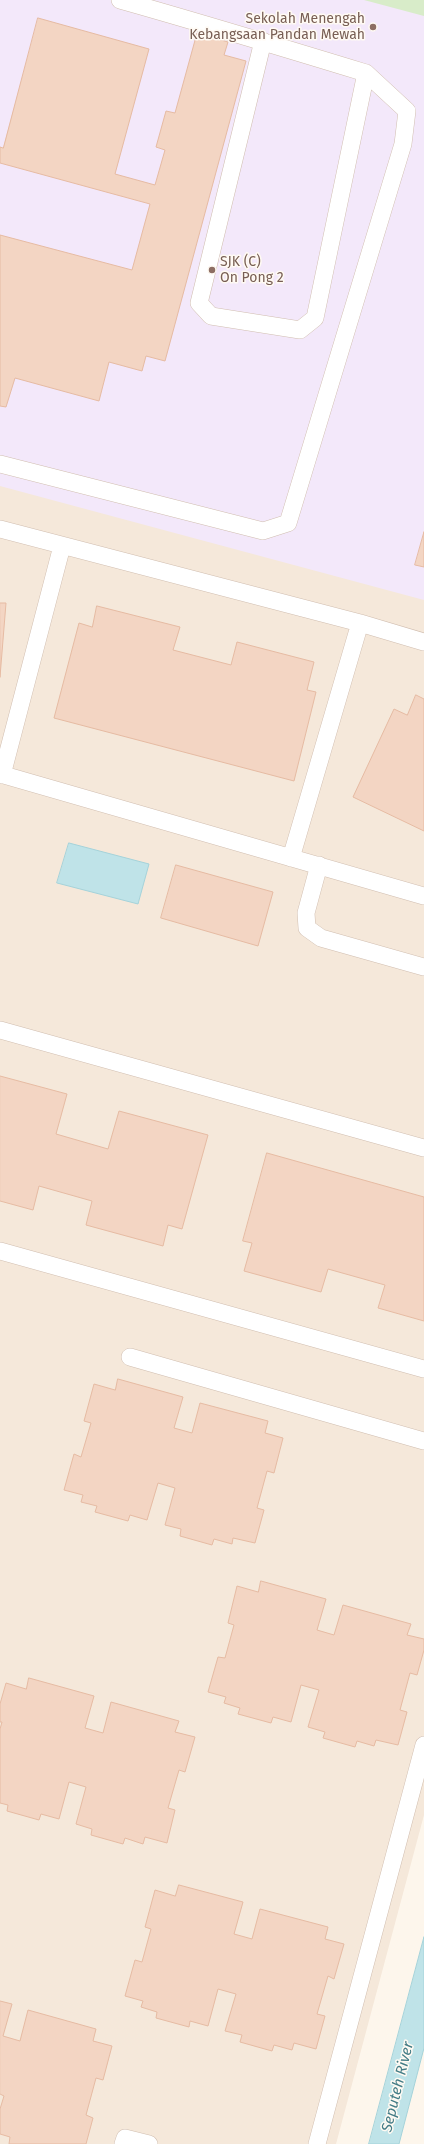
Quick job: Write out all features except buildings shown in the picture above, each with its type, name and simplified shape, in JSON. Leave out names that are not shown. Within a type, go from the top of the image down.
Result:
[{"type":"lane","points":[[0,464],[263,531],[288,523],[403,144],[408,111],[366,73],[263,41],[120,0]]},
{"type":"lane","points":[[263,41],[199,303],[211,316],[300,330],[314,318],[366,73]]},
{"type":"lane","points":[[0,529],[360,623],[424,642]]},
{"type":"lane","points":[[62,546],[1,775],[424,896]]},
{"type":"lane","points":[[290,858],[360,623]]},
{"type":"lane","points":[[319,865],[306,913],[306,928],[321,938],[424,967]]},
{"type":"lane","points":[[0,1030],[424,1148]]},
{"type":"lane","points":[[0,1251],[424,1369]]},
{"type":"lane","points":[[130,1357],[424,1441]]},
{"type":"lane","points":[[317,2144],[424,1745]]},
{"type":"lane","points":[[123,2144],[125,2138],[149,2144]]},
{"type":"shaded area","points":[[0,0],[424,0],[424,1815],[336,2144],[0,2144]]},
{"type":"shaded area","name":"SJK (C) On Pong 2","points":[[0,0],[424,0],[424,600],[0,486]]},
{"type":"green space","points":[[364,0],[424,0],[424,16]]},
{"type":"water","points":[[69,843],[149,864],[138,904],[57,883]]},
{"type":"water","name":"Seputeh River","points":[[424,1937],[424,2048],[399,2144],[369,2144]]},
{"type":"place","name":"Sekolah Menengah Kebangsaan Pandan Mewah","points":[[373,27]]},
{"type":"place","name":"SJK (C) On Pong 2","points":[[212,270]]}]
